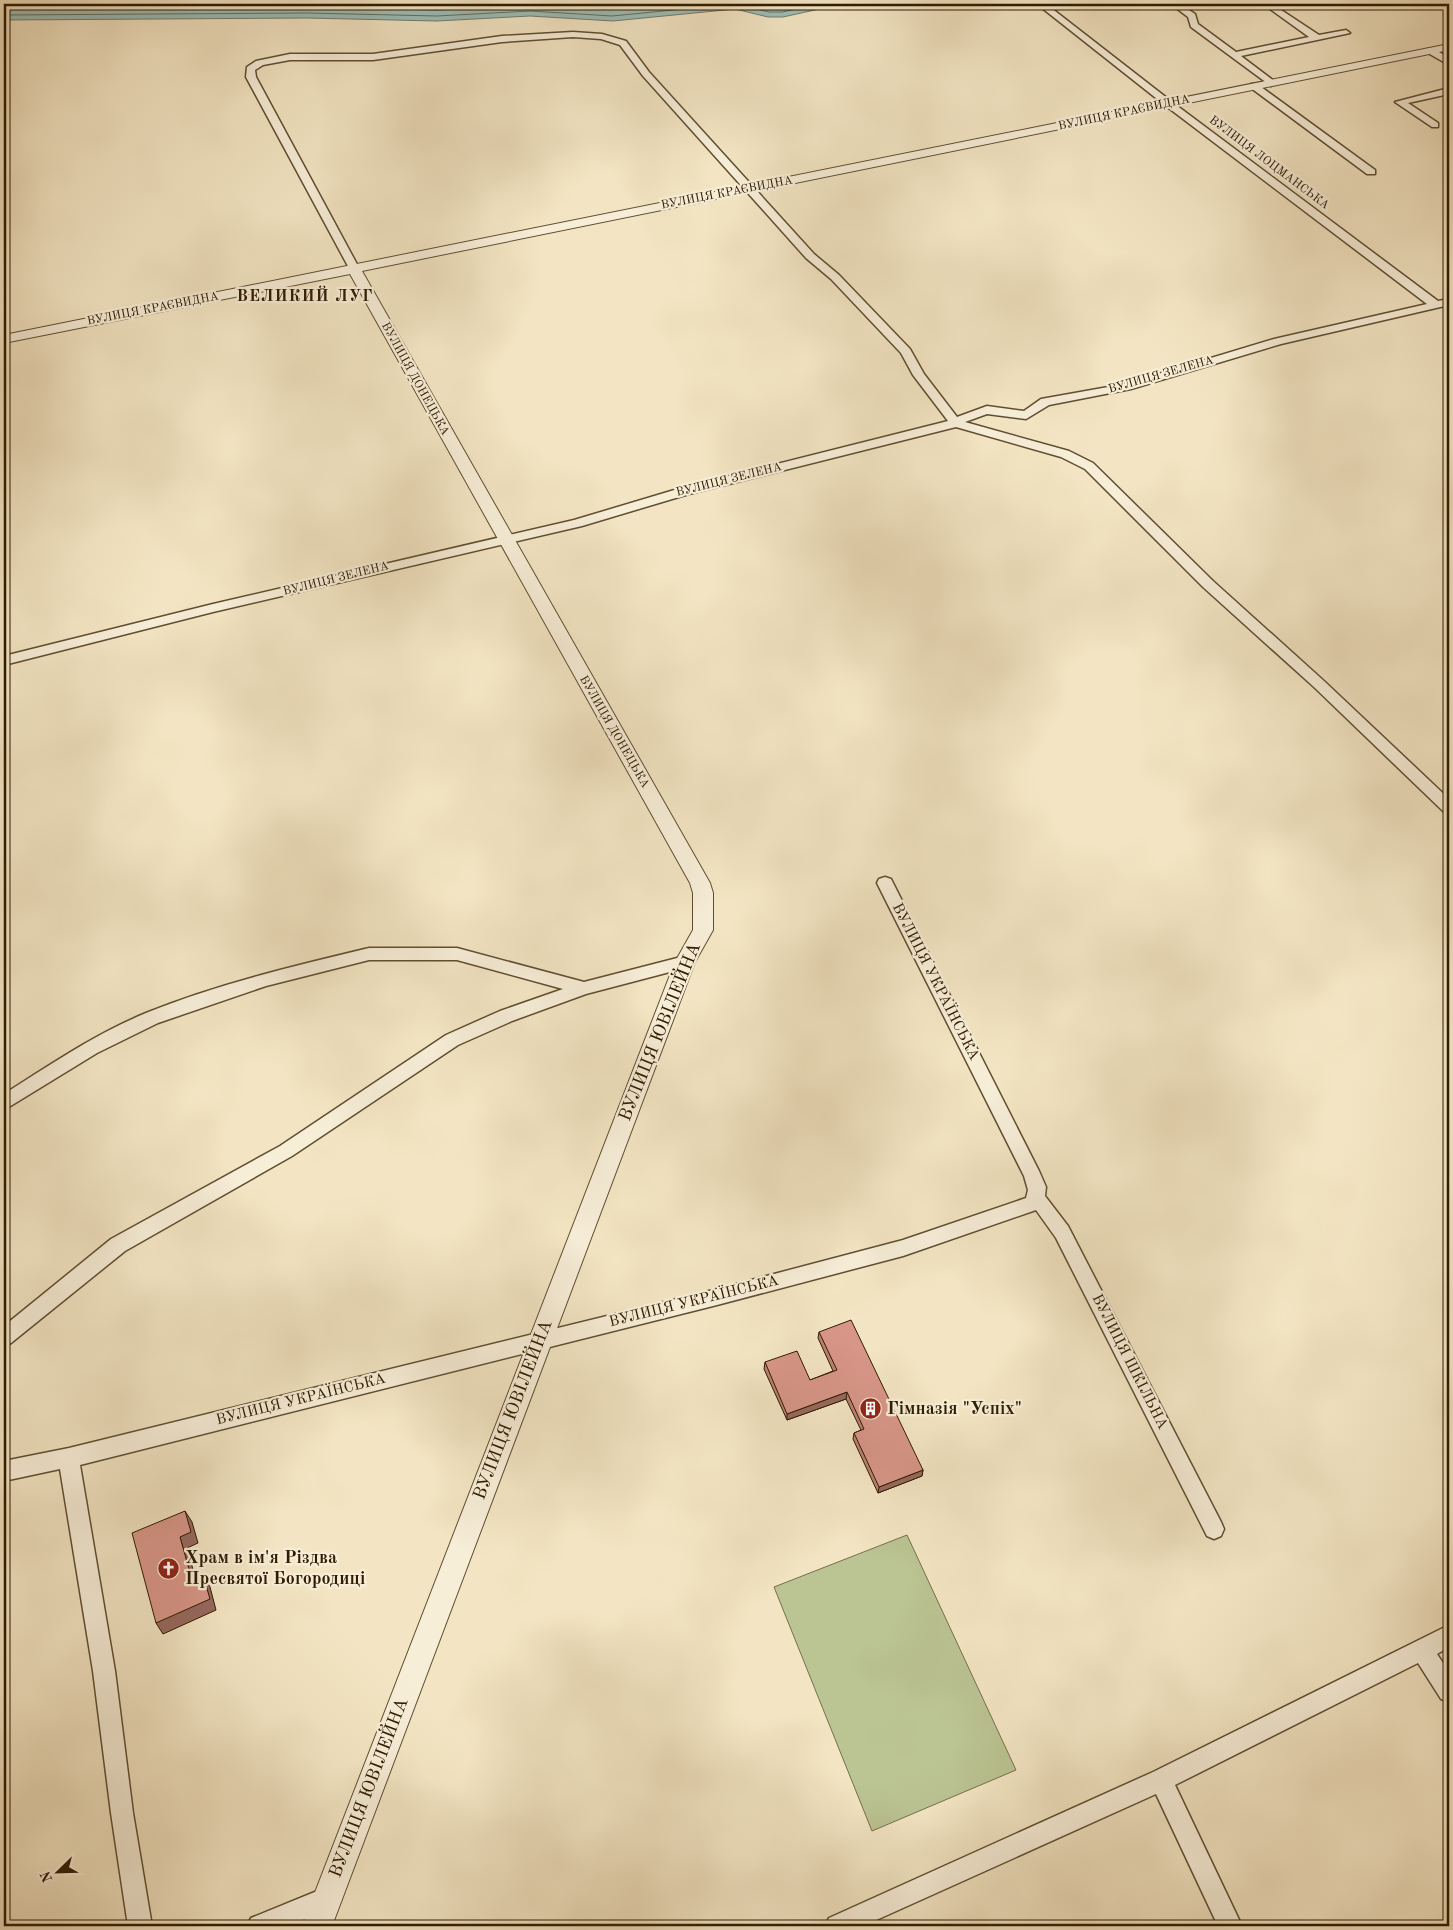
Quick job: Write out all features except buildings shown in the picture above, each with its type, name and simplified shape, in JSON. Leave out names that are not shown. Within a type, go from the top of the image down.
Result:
[{"type":"street","name":"ВУЛИЦЯ ЛОЦМАНСЬКА","points":[[1041,4],[1169,104],[1435,304]]},
{"type":"street","points":[[1175,4],[1192,16],[1194,25],[1271,83]]},
{"type":"street","points":[[1267,4],[1317,38]]},
{"type":"street","points":[[1234,56],[1346,33]]},
{"type":"street","name":"ВУЛИЦЯ ДОНЕЦЬКА","points":[[703,894],[700,883],[504,538],[354,268],[251,77],[250,69],[254,64],[262,61],[291,57],[370,58],[530,36],[580,35],[610,38],[623,43],[646,74],[751,188]]},
{"type":"street","name":"ВУЛИЦЯ КРАЄВИДНА","points":[[4,339],[987,142],[1449,47]]},
{"type":"street","points":[[1431,50],[1449,62]]},
{"type":"street","points":[[1254,86],[1371,172]]},
{"type":"street","points":[[1435,125],[1400,102],[1449,90]]},
{"type":"street","points":[[751,188],[815,261],[836,277],[906,351],[919,375],[956,423],[1065,454],[1089,466],[1208,584],[1319,684],[1449,808]]},
{"type":"street","name":"ВУЛИЦЯ ЗЕЛЕНА","points":[[4,661],[504,538],[576,523],[685,491],[956,423],[966,416],[987,410],[1026,415],[1045,402],[1127,388],[1278,341],[1449,302]]},
{"type":"street","name":"ВУЛИЦЯ УКРАЇНСЬКА","points":[[4,1471],[69,1458],[540,1341],[903,1248],[1027,1207],[1036,1199],[1038,1188],[1033,1176],[885,883]]},
{"type":"street","name":"ВУЛИЦЯ ЮВІЛЕЙНА","points":[[316,1926],[685,962],[702,930],[703,894]]},
{"type":"street","points":[[4,1103],[91,1048],[152,1018],[265,980],[369,954],[456,954],[584,988]]},
{"type":"street","points":[[4,1337],[118,1245],[286,1151],[452,1040],[506,1016],[584,988],[685,962]]},
{"type":"street","name":"ВУЛИЦЯ ШКІЛЬНА","points":[[1036,1199],[1048,1211],[1062,1232],[1214,1529]]},
{"type":"street","points":[[69,1458],[74,1500],[104,1670],[122,1813],[140,1926]]},
{"type":"street","points":[[837,1926],[1161,1780],[1449,1636]]},
{"type":"street","points":[[1421,1649],[1449,1691]]},
{"type":"street","points":[[1161,1780],[1230,1926]]},
{"type":"street","points":[[259,1926],[327,1899]]},
{"type":"green space","points":[[907,1535],[1016,1770],[872,1831],[774,1587]]},
{"type":"water","points":[[4,4],[842,4],[783,17],[768,17],[735,9],[613,21],[530,16],[437,21],[307,18],[4,20]]},
{"type":"place","name":"Гімназія \"Успіх\"","points":[[871,1409]]},
{"type":"place","name":"Храм в ім'я Різдва Пресвятої Богородиці","points":[[169,1568]]},
{"type":"district","name":"ВЕЛИКИЙ ЛУГ","points":[[305,297]]}]
